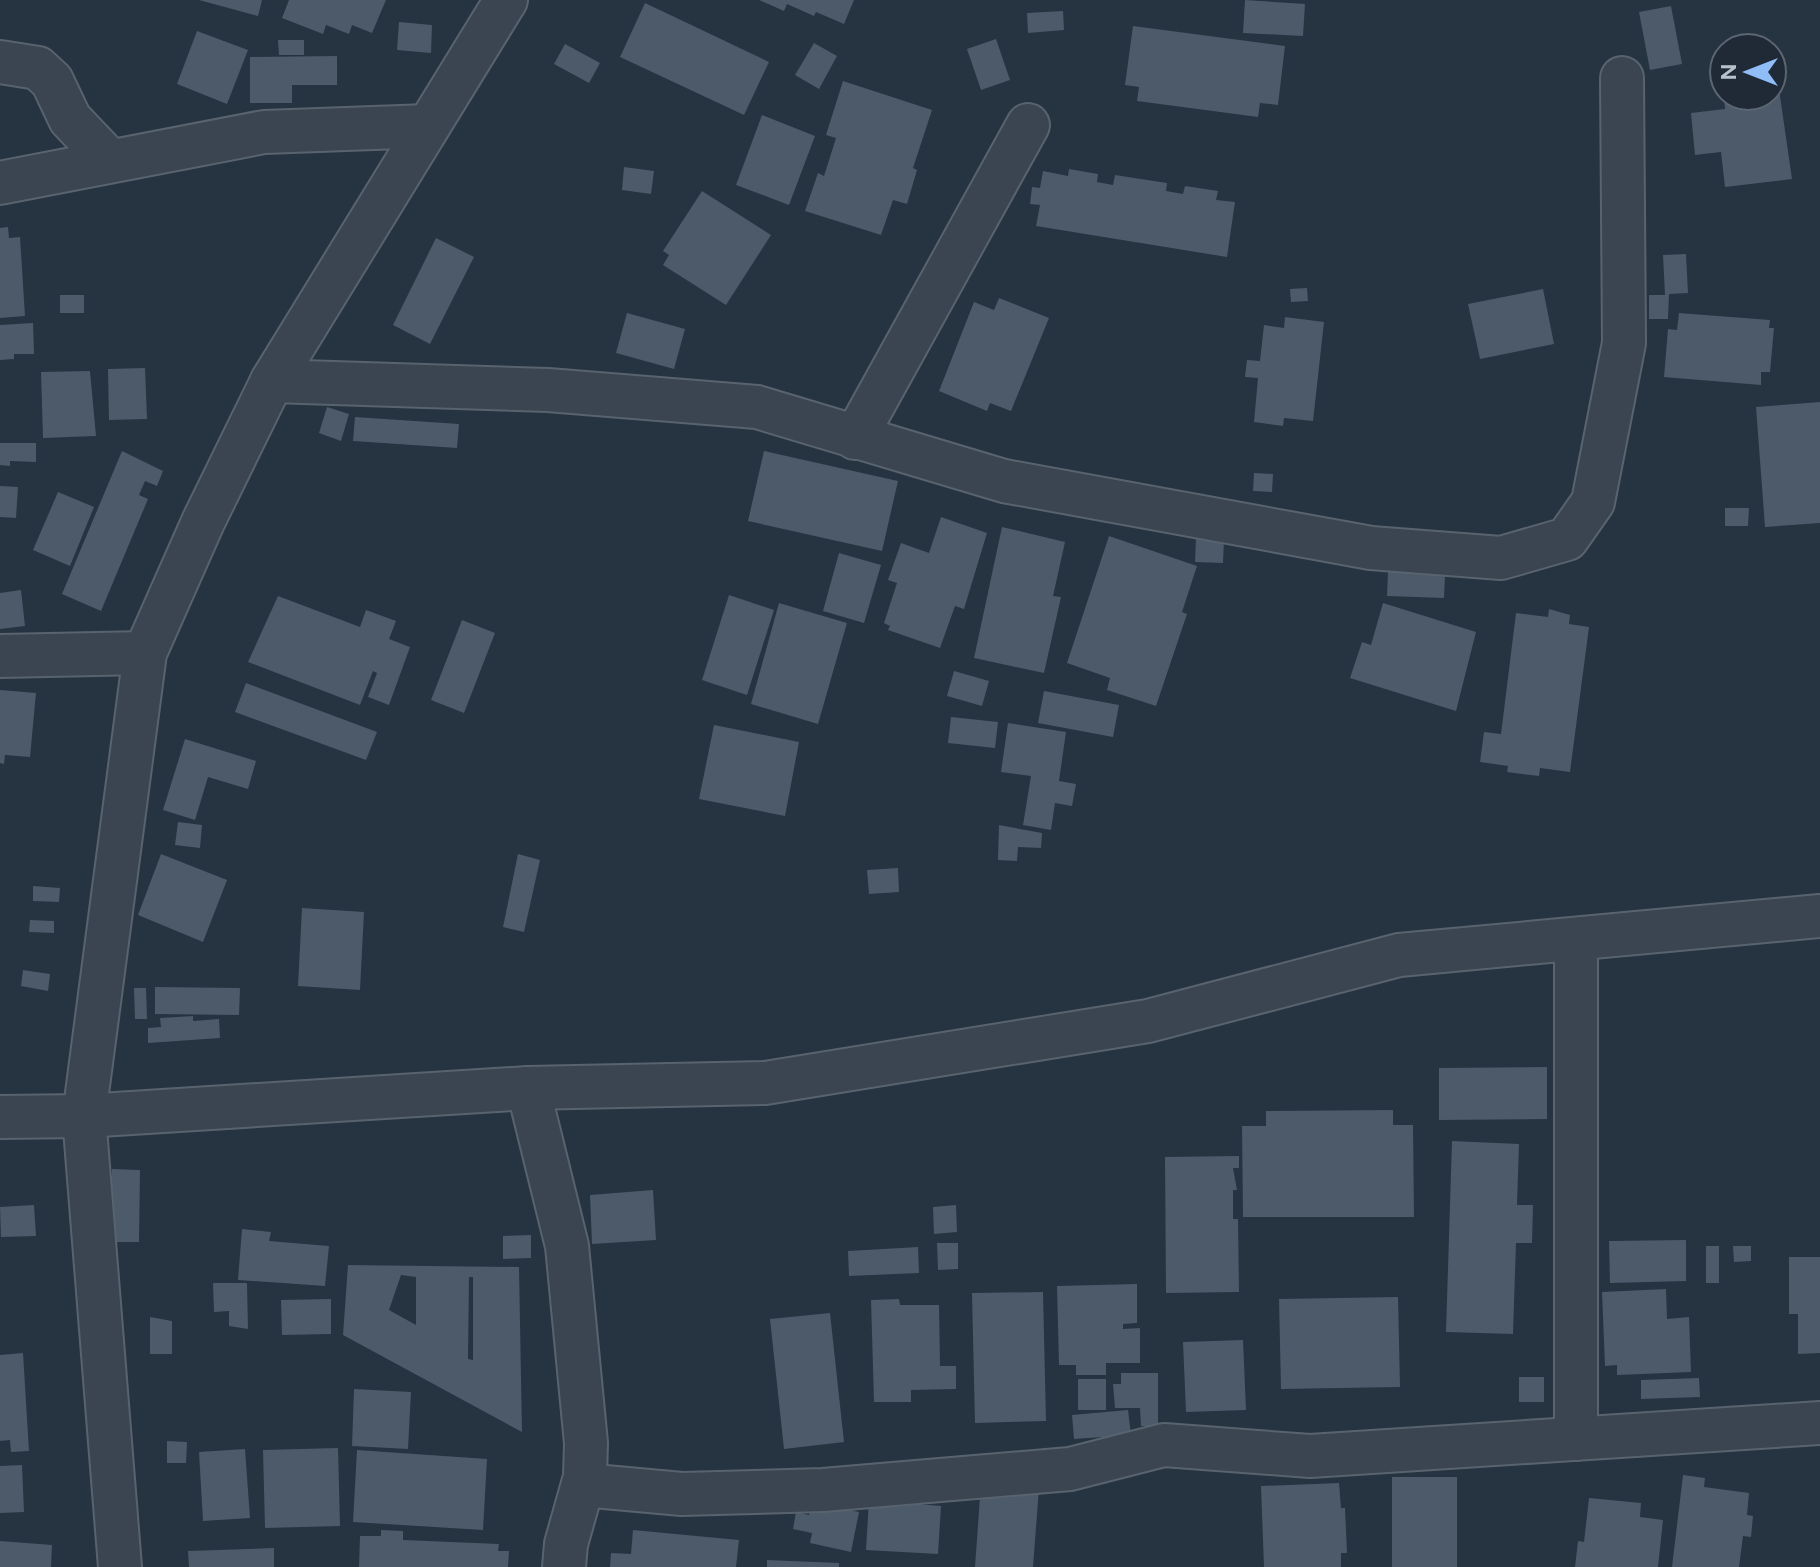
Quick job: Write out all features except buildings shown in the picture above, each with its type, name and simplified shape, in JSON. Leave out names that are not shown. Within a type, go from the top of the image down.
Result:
[{"type":"street","points":[[120,1567],[84,1116],[145,653],[203,522],[272,381],[506,0]]},
{"type":"street","points":[[0,62],[38,68],[52,81],[70,119],[110,161]]},
{"type":"street","points":[[272,381],[548,390],[743,406],[1004,481],[1371,548],[1501,558],[1567,539],[1593,502],[1624,343],[1622,78]]},
{"type":"street","points":[[855,438],[1028,125]]},
{"type":"street","points":[[0,183],[264,132],[428,126]]},
{"type":"street","points":[[0,656],[145,653]]},
{"type":"street","points":[[0,1117],[84,1116],[528,1088],[765,1083],[1148,1021],[1399,955],[1820,916]]},
{"type":"street","points":[[1576,939],[1576,1439]]},
{"type":"street","points":[[528,1088],[567,1246],[586,1443],[583,1485],[566,1544],[564,1567]]},
{"type":"street","points":[[583,1485],[682,1494],[823,1490],[1070,1469],[1164,1445],[1310,1456],[1820,1423]]}]
